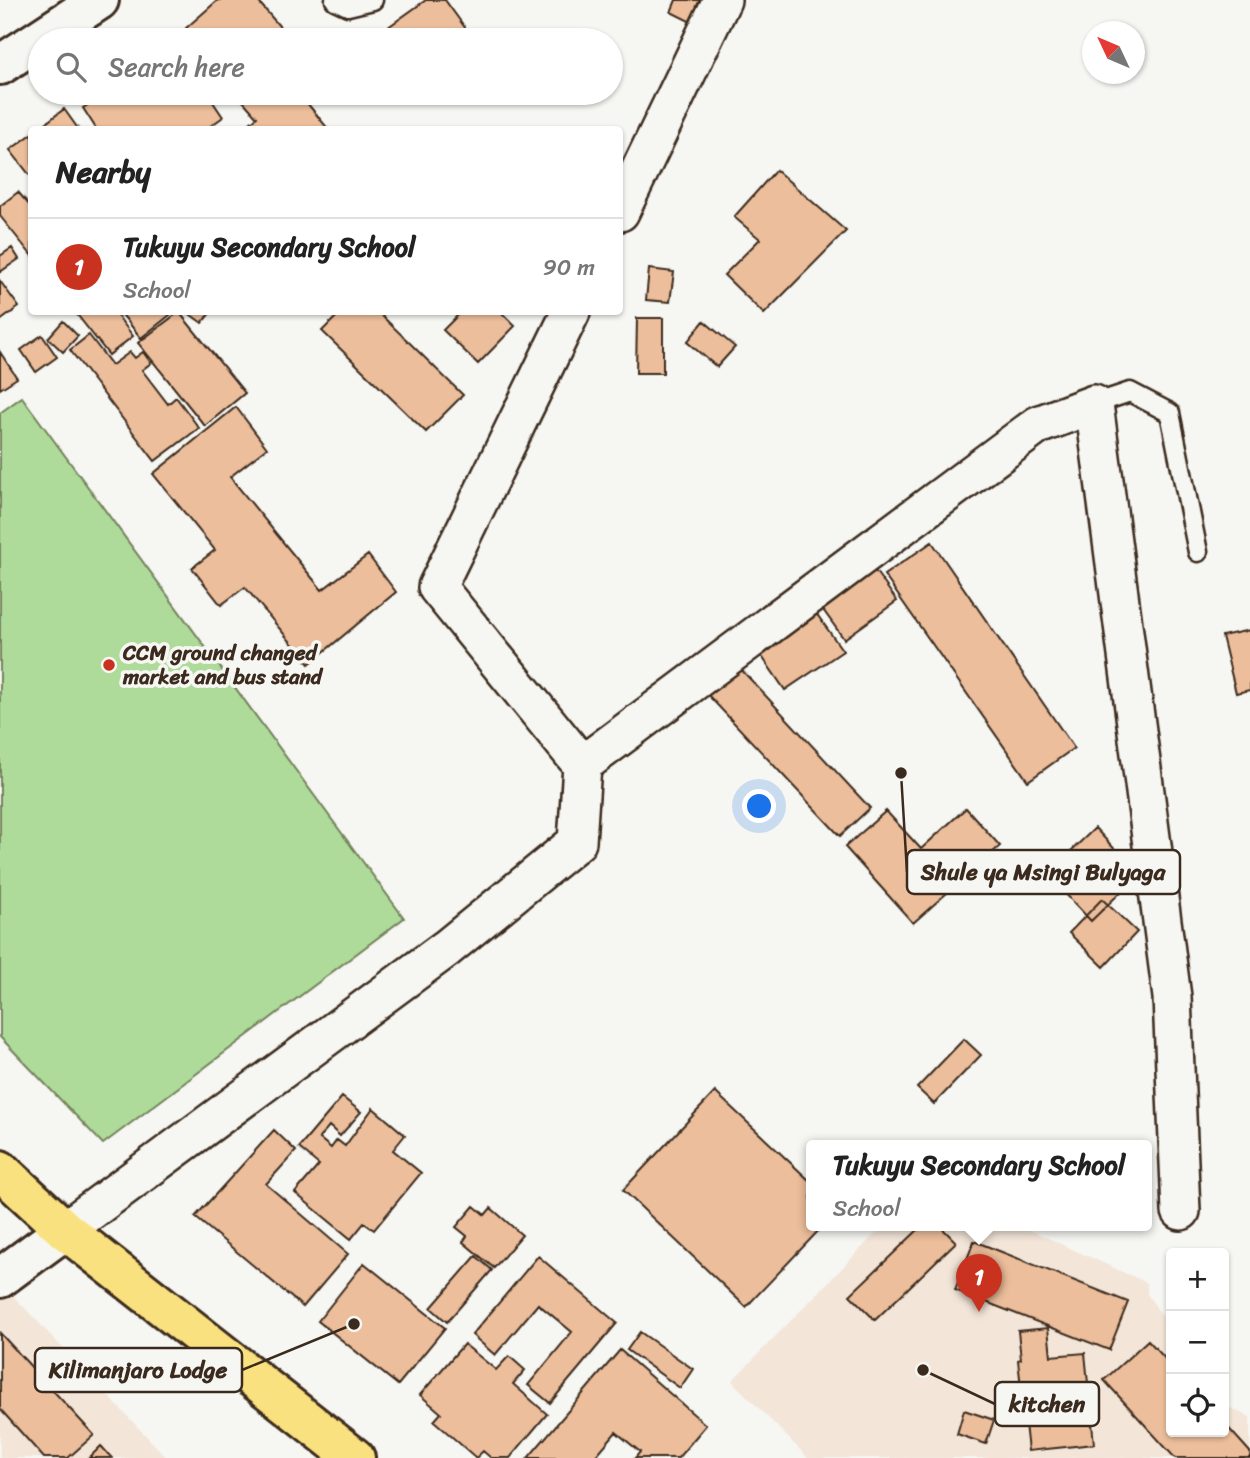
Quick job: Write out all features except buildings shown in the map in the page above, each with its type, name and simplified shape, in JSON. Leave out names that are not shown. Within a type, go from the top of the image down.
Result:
[{"type":"highway","points":[[0,1170],[65,1230],[355,1458]]},
{"type":"main road","points":[[56,28],[99,0]]},
{"type":"main road","points":[[0,65],[28,47]]},
{"type":"main road","points":[[0,1278],[65,1230]]},
{"type":"street","points":[[623,206],[722,0]]},
{"type":"street","points":[[65,1230],[447,948],[577,842],[582,765],[437,587],[570,315]]},
{"type":"street","points":[[582,765],[1038,425],[1094,404],[1172,997],[1181,1212]]},
{"type":"lane","points":[[335,0],[348,6],[373,0]]},
{"type":"lane","points":[[1094,404],[1130,392],[1170,413],[1198,552]]},
{"type":"shaded area","points":[[878,1231],[1032,1231],[1147,1283],[1147,1294],[1166,1322],[1166,1437],[1229,1437],[1229,1407],[1250,1417],[1250,1458],[808,1458],[732,1381]]},
{"type":"shaded area","points":[[0,1282],[167,1458],[0,1458]]},
{"type":"green space","name":"CCM ground changed market and bus stand","points":[[22,397],[404,918],[103,1144],[0,1037],[0,413]]},
{"type":"place","name":"CCM ground changed market and bus stand","points":[[109,665]]},
{"type":"place","name":"Shule ya Msingi Bulyaga","points":[[901,773]]},
{"type":"place","name":"Tukuyu Secondary School","points":[[979,1312]]},
{"type":"place","name":"Kilimanjaro Lodge","points":[[354,1324]]},
{"type":"place","name":"kitchen","points":[[923,1370]]}]
